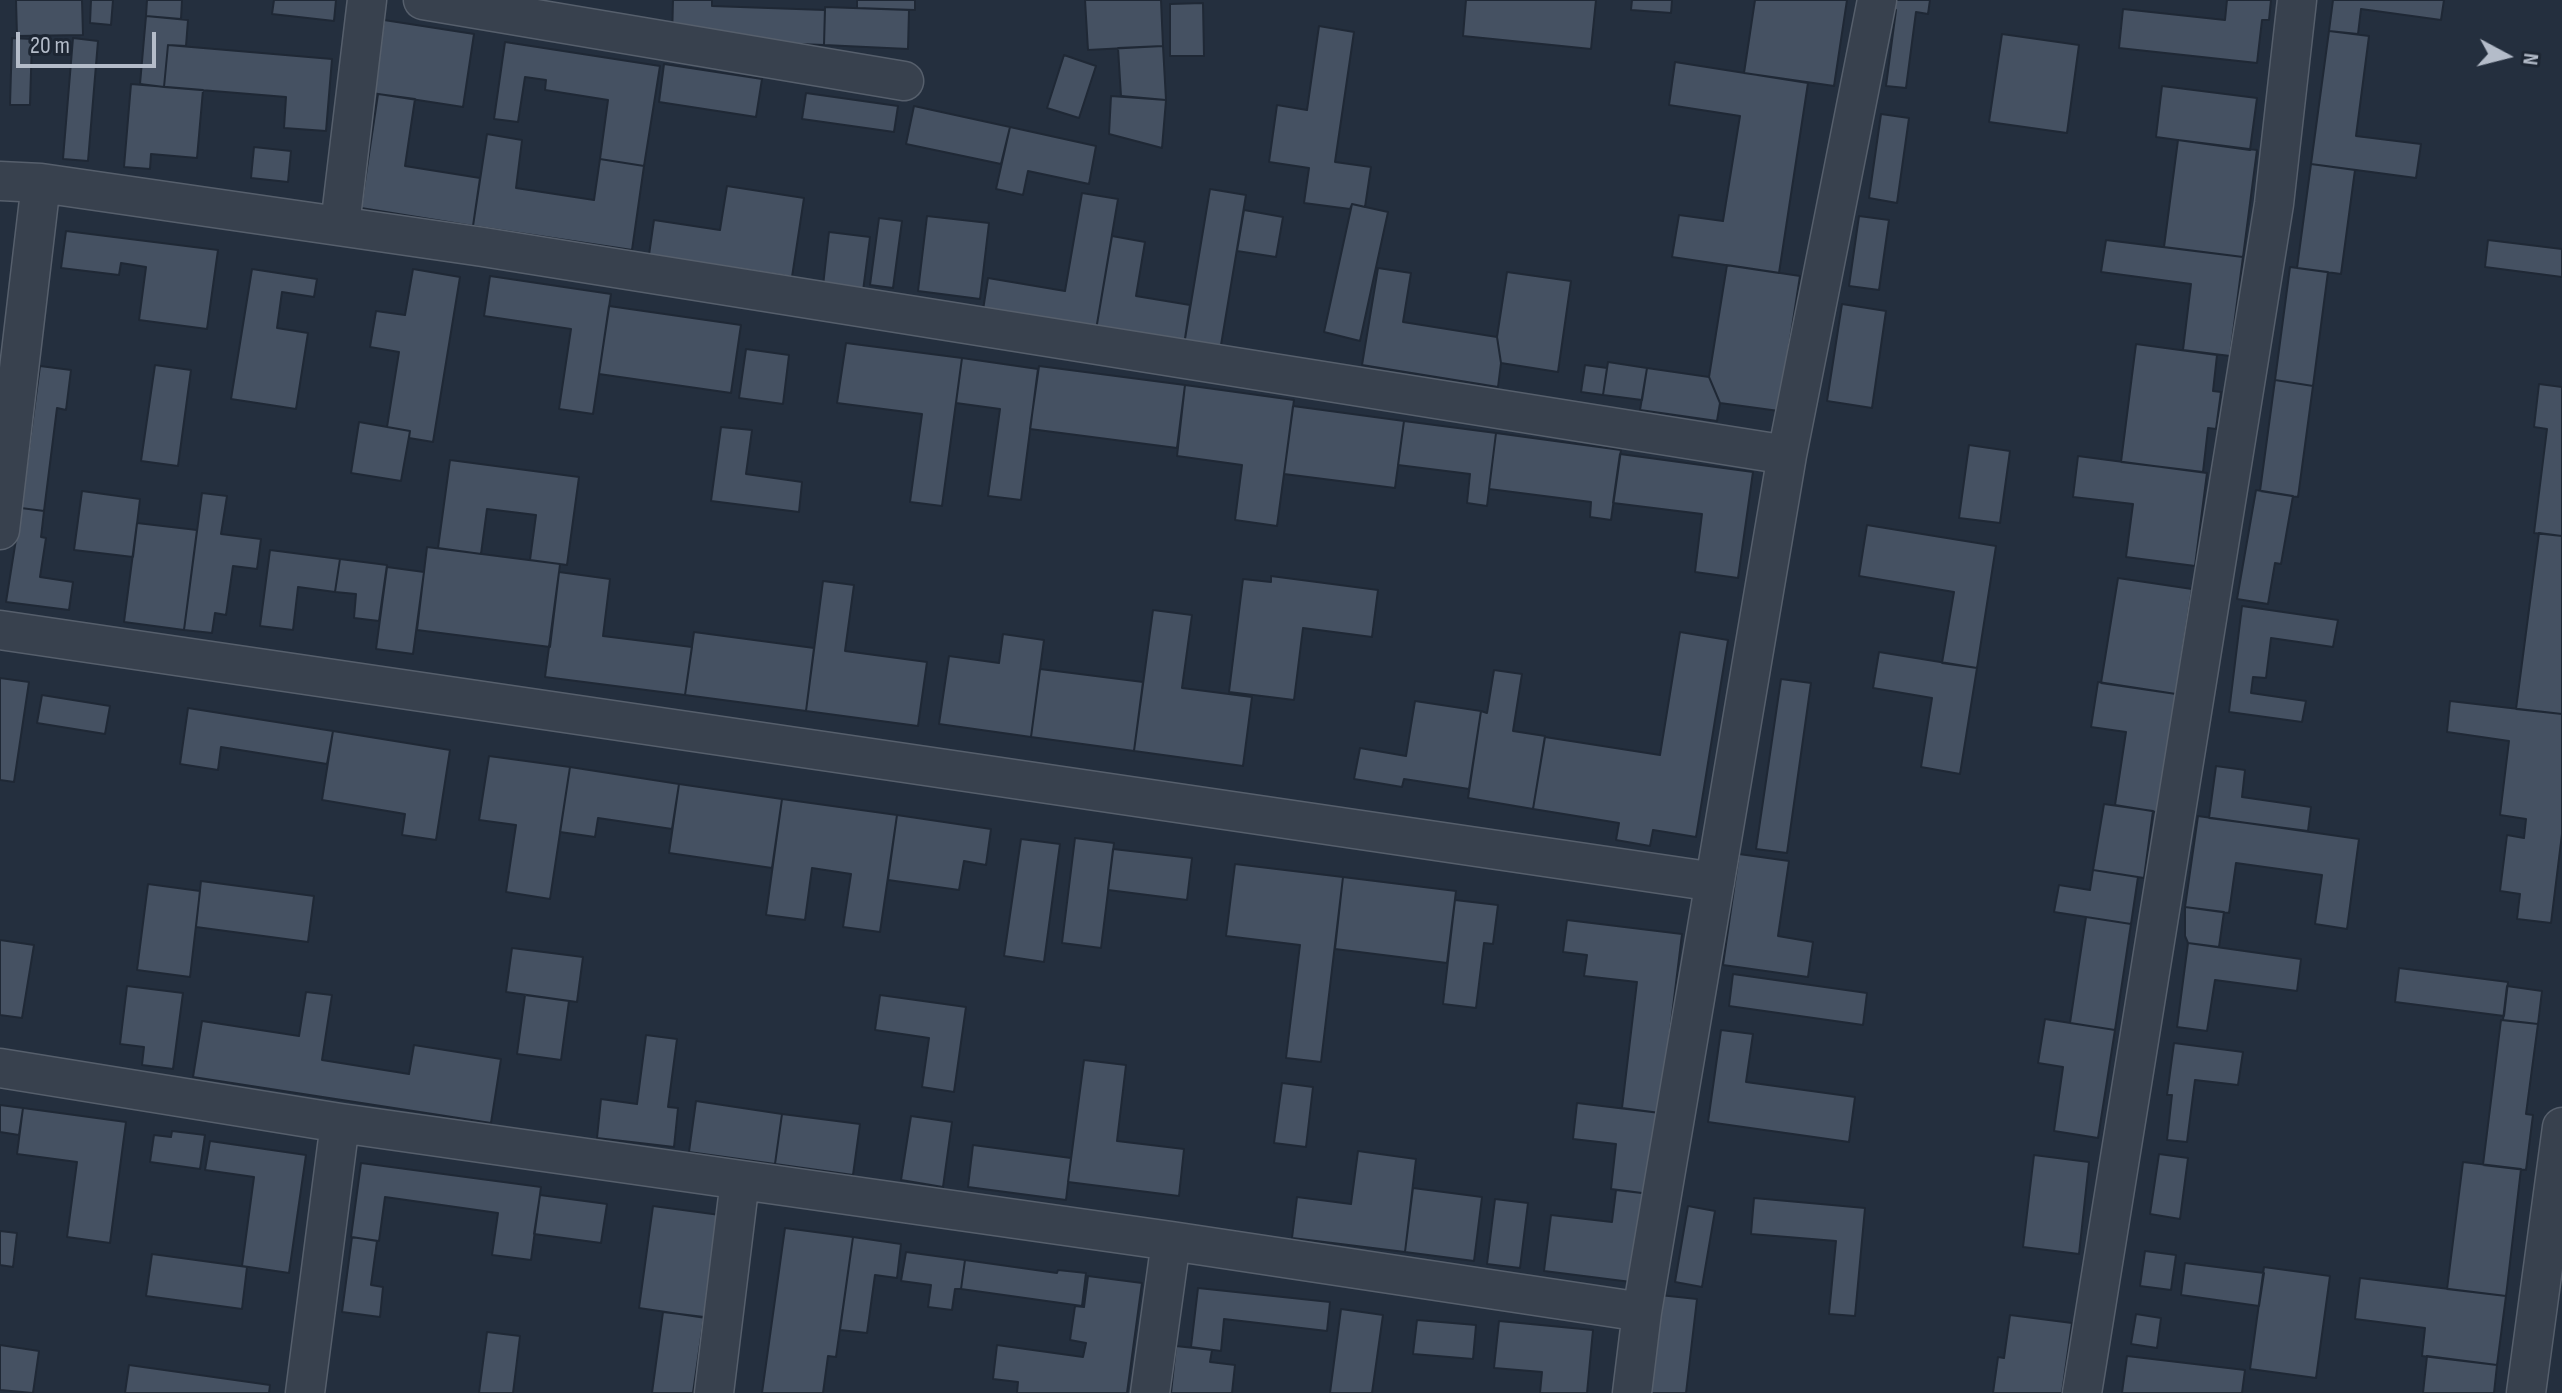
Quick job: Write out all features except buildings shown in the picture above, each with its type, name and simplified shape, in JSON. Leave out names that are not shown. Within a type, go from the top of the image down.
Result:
[{"type":"street","points":[[340,225],[367,0]]},
{"type":"street","points":[[423,0],[904,81]]},
{"type":"street","points":[[1632,1393],[1642,1312],[1787,455],[1877,0]]},
{"type":"street","points":[[2082,1393],[2271,219],[2297,0]]},
{"type":"street","points":[[0,181],[41,183],[340,225],[1787,455]]},
{"type":"street","points":[[0,530],[41,183]]},
{"type":"street","points":[[0,630],[1715,882]]},
{"type":"street","points":[[0,1068],[340,1123],[1171,1241],[1642,1312]]},
{"type":"street","points":[[305,1393],[340,1123]]},
{"type":"street","points":[[2526,1393],[2562,1127]]},
{"type":"street","points":[[714,1393],[740,1180]]},
{"type":"street","points":[[1150,1393],[1171,1241]]}]
